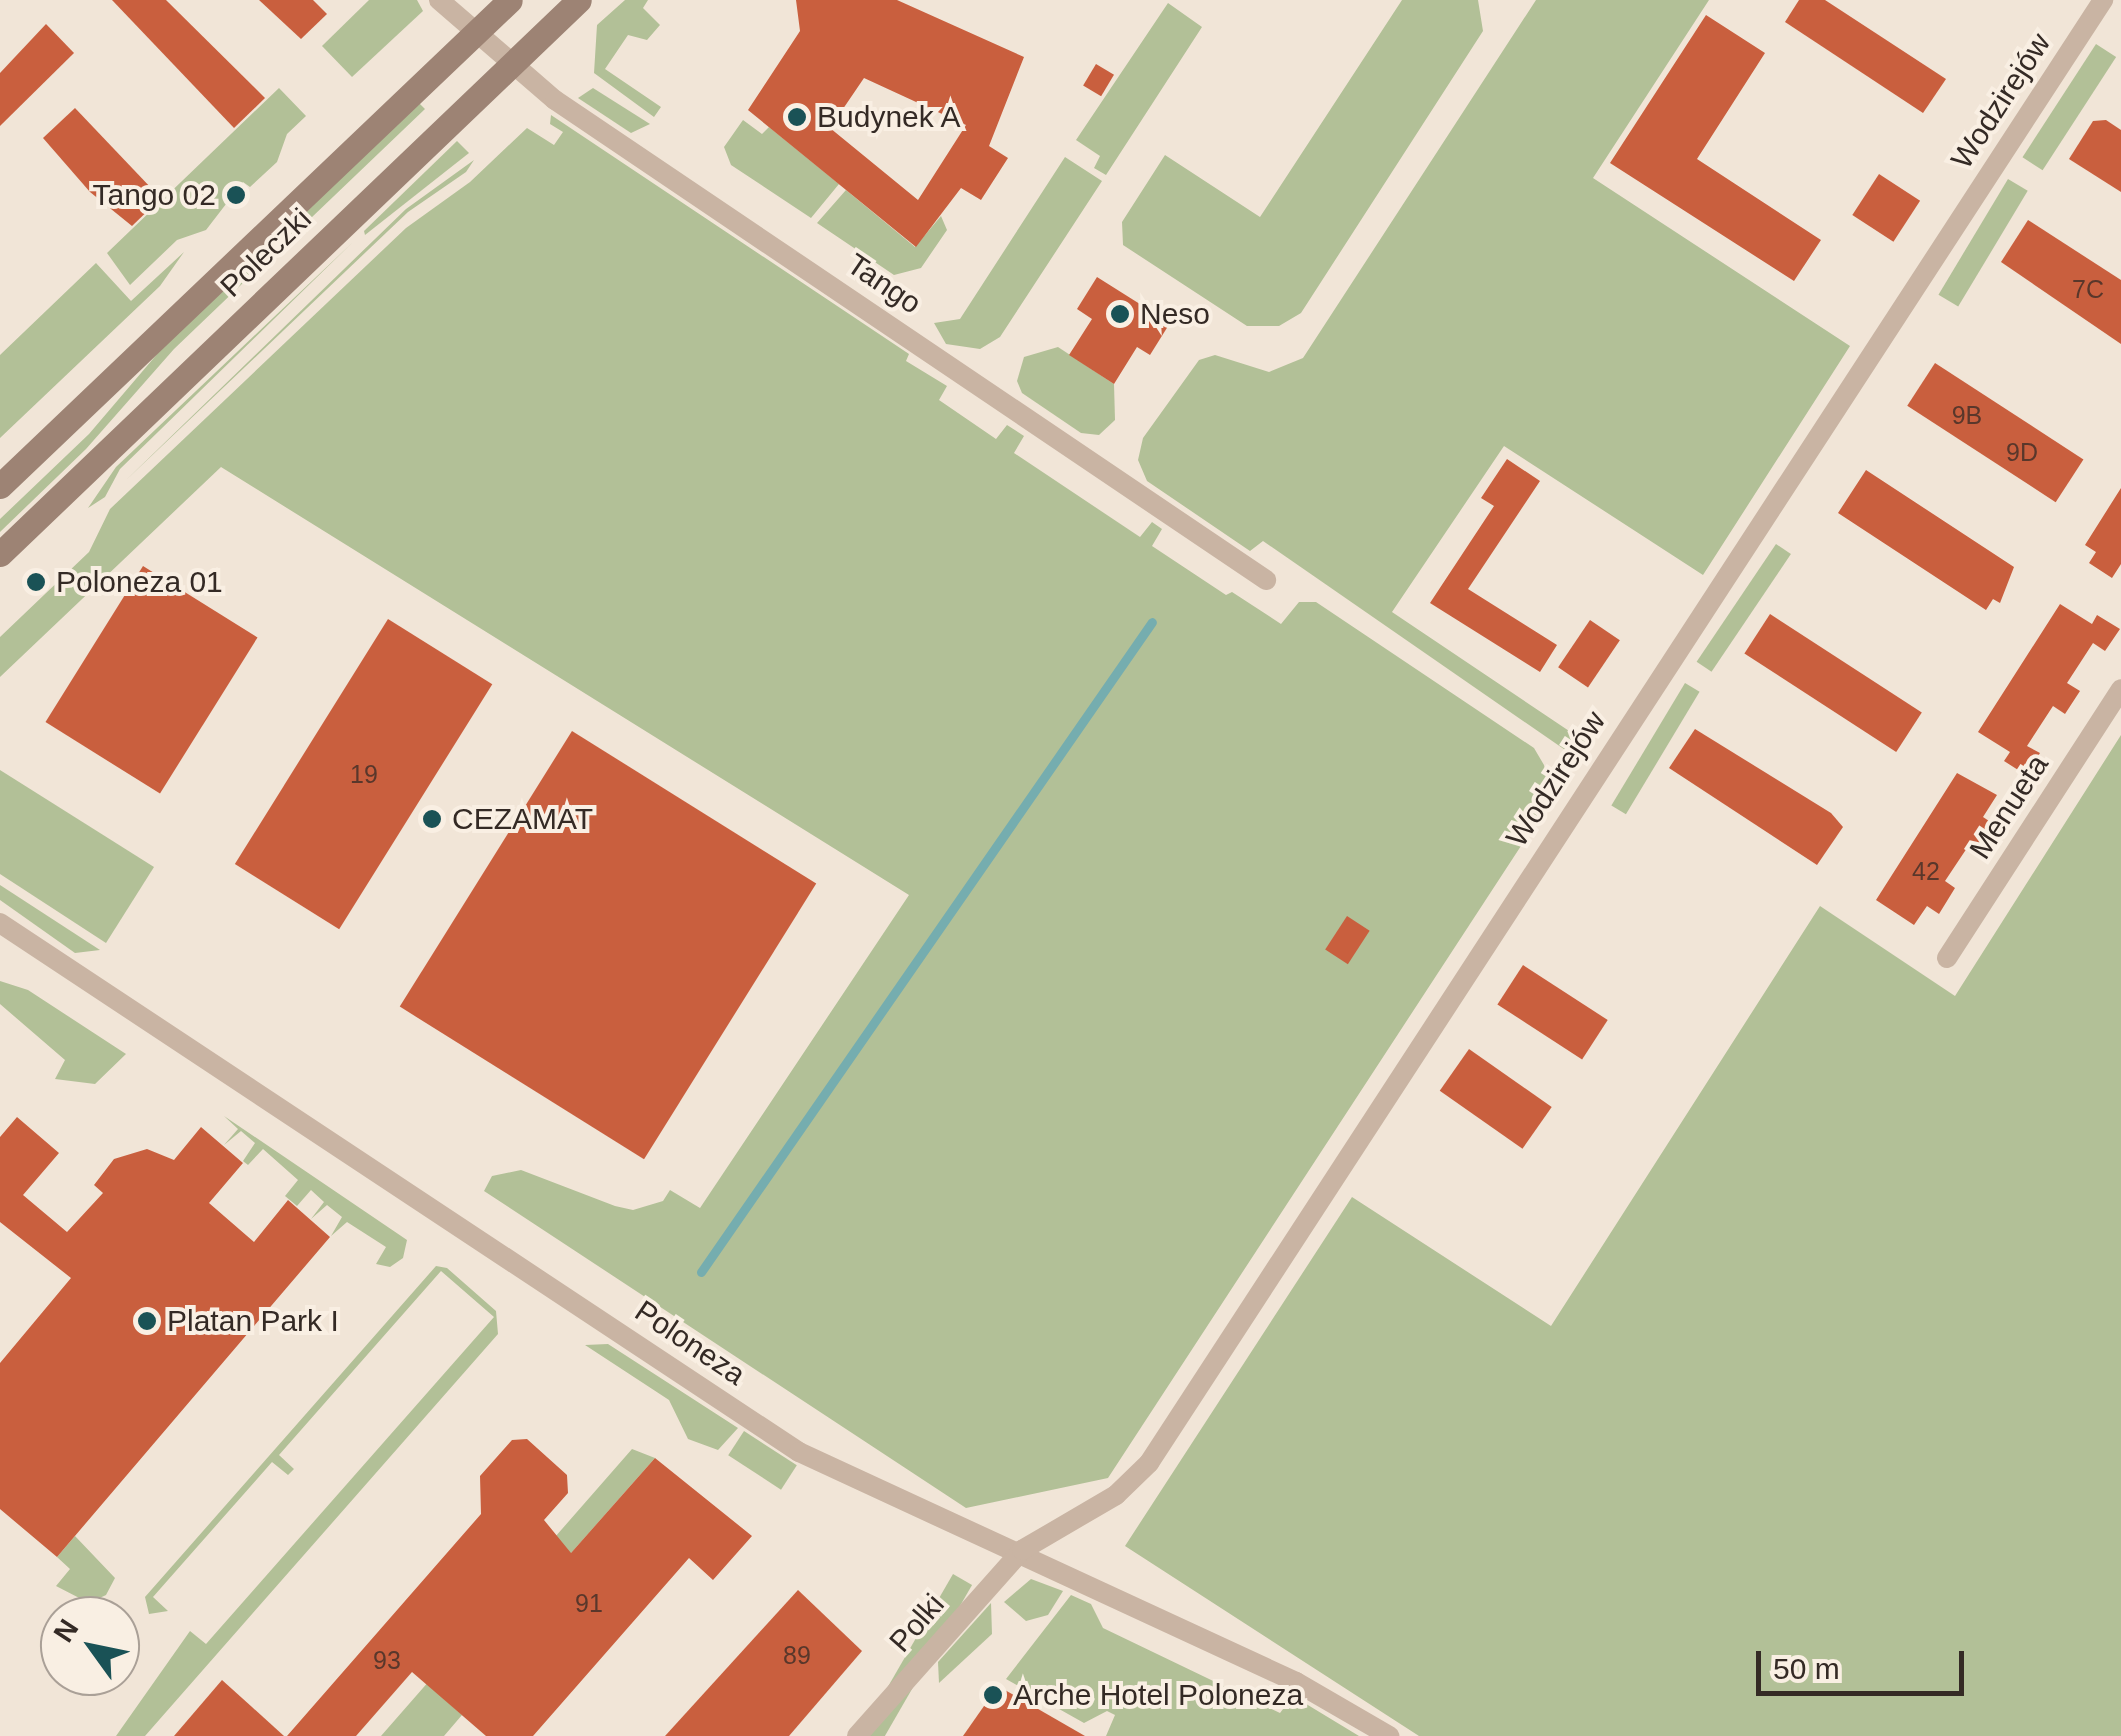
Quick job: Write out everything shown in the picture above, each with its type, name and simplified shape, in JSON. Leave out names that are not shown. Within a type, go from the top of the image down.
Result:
[{"type":"main road","name":"Poleczki","points":[[0,486],[510,0]]},
{"type":"main road","name":"Poleczki","points":[[0,554],[579,0]]},
{"type":"street","points":[[439,0],[471,34]]},
{"type":"street","name":"Wodzirejów","points":[[1022,1550],[1116,1495],[1149,1463],[2103,0]]},
{"type":"street","name":"Tango","points":[[471,34],[510,66],[1266,580]]},
{"type":"street","name":"Menueta","points":[[1947,958],[2121,689]]},
{"type":"street","name":"Poloneza","points":[[0,922],[799,1452],[1022,1550],[1296,1682],[1389,1736]]},
{"type":"street","name":"Polki","points":[[857,1736],[1022,1550]]},
{"type":"green space","points":[[369,0],[417,0],[423,11],[352,77],[322,46]]},
{"type":"green space","points":[[625,0],[648,0],[643,8],[660,25],[647,40],[628,35],[605,69],[661,107],[654,117],[594,73],[597,25]]},
{"type":"green space","points":[[1402,0],[1478,0],[1483,31],[1301,313],[1279,326],[1247,326],[1123,245],[1122,222],[1165,155],[1260,217]]},
{"type":"green space","points":[[1536,0],[1709,0],[1593,178],[1850,346],[1703,575],[1504,446],[1392,612],[1590,745],[1571,754],[1263,541],[1250,551],[1147,481],[1138,460],[1143,438],[1199,360],[1215,355],[1269,372],[1303,358]]},
{"type":"green space","points":[[1168,3],[1202,27],[1106,175],[1094,168],[1100,156],[1076,140]]},
{"type":"green space","points":[[2096,44],[2116,57],[2043,170],[2022,157]]},
{"type":"green space","points":[[279,88],[306,116],[287,134],[277,162],[250,187],[243,182],[206,230],[177,240],[130,285],[107,253]]},
{"type":"green space","points":[[593,88],[650,124],[631,133],[578,98]]},
{"type":"green space","points":[[418,102],[425,109],[174,349],[86,449],[0,532],[0,519],[89,434],[170,339]]},
{"type":"green space","points":[[551,115],[909,354],[906,361],[947,386],[939,400],[996,439],[1007,425],[1024,436],[1014,453],[1140,537],[1152,522],[1162,529],[1152,546],[1226,595],[1232,592],[1281,624],[1299,602],[1316,602],[1534,748],[1544,765],[1549,786],[1534,826],[1108,1478],[966,1508],[484,1191],[492,1176],[521,1170],[633,1210],[663,1201],[670,1190],[700,1208],[909,895],[221,467],[0,677],[0,637],[89,552],[110,509],[406,228],[470,182],[527,128],[554,145],[563,132],[550,124]]},
{"type":"green space","points":[[743,120],[762,134],[769,127],[839,184],[811,218],[731,165],[724,147]]},
{"type":"green space","points":[[457,141],[469,153],[365,235],[364,231]]},
{"type":"green space","points":[[1065,157],[1102,181],[1000,337],[980,349],[946,344],[934,323],[960,319]]},
{"type":"green space","points":[[474,160],[466,172],[408,212],[123,483],[406,209]]},
{"type":"green space","points":[[2008,179],[2028,191],[1958,307],[1938,295]]},
{"type":"green space","points":[[846,190],[915,247],[941,216],[947,230],[921,268],[894,275],[817,223]]},
{"type":"green space","points":[[353,242],[120,469],[105,497],[88,508],[116,467]]},
{"type":"green space","points":[[184,252],[160,286],[0,438],[0,355],[96,263],[131,301]]},
{"type":"green space","points":[[1058,347],[1114,384],[1115,420],[1099,435],[1081,433],[1022,393],[1017,381],[1024,357]]},
{"type":"green space","points":[[1776,544],[1791,554],[1712,672],[1697,662]]},
{"type":"green space","points":[[1685,683],[1700,692],[1626,814],[1611,806]]},
{"type":"green space","points":[[2121,735],[2121,1736],[1419,1736],[1125,1546],[1352,1197],[1551,1326],[1820,906],[1955,996]]},
{"type":"green space","points":[[0,770],[154,867],[106,943],[0,874]]},
{"type":"green space","points":[[0,885],[100,950],[75,953],[0,900]]},
{"type":"green space","points":[[0,981],[28,990],[126,1054],[95,1084],[55,1079],[65,1060],[0,1004]]},
{"type":"green space","points":[[224,1116],[407,1240],[403,1258],[390,1267],[376,1264],[386,1247],[347,1222],[331,1236],[342,1217],[327,1205],[311,1219],[324,1202],[311,1190],[297,1206],[285,1196],[298,1180],[263,1149],[248,1165],[243,1161],[255,1143],[241,1131],[224,1145],[238,1129]]},
{"type":"green space","points":[[436,1266],[447,1268],[496,1311],[498,1334],[145,1736],[116,1736],[190,1631],[206,1644],[494,1317],[441,1271],[279,1455],[294,1469],[288,1475],[272,1462],[153,1597],[168,1611],[149,1614],[145,1597]]},
{"type":"green space","points":[[608,1344],[738,1428],[718,1450],[688,1439],[669,1400],[585,1345]]},
{"type":"green space","points":[[744,1431],[797,1465],[781,1490],[728,1455]]},
{"type":"green space","points":[[632,1449],[655,1458],[443,1698],[462,1715],[444,1736],[381,1736]]},
{"type":"green space","points":[[75,1536],[115,1578],[106,1595],[75,1596],[56,1586],[70,1569],[57,1557]]},
{"type":"green space","points":[[953,1574],[972,1585],[885,1736],[859,1736]]},
{"type":"green space","points":[[1031,1579],[1063,1591],[1048,1615],[1026,1621],[1004,1602]]},
{"type":"green space","points":[[1071,1595],[1091,1604],[1103,1628],[1280,1713],[1293,1696],[1359,1736],[1106,1736],[1115,1715],[1107,1711],[1084,1723],[1006,1679]]},
{"type":"green space","points":[[991,1603],[992,1634],[939,1683],[938,1662]]},
{"type":"building","points":[[112,0],[166,0],[265,98],[234,128]]},
{"type":"building","points":[[259,0],[313,0],[327,14],[301,39]]},
{"type":"building","name":"Budynek A","points":[[796,0],[897,0],[1024,57],[989,146],[1008,158],[981,200],[961,188],[916,247],[748,110],[800,31]],"holes":[[[864,78],[966,125],[918,200],[830,128]]]},
{"type":"building","points":[[1799,0],[1825,0],[1946,79],[1923,113],[1785,22]]},
{"type":"building","points":[[1706,15],[1765,53],[1697,159],[1821,240],[1794,281],[1610,163]]},
{"type":"building","points":[[46,24],[74,53],[0,126],[0,73]]},
{"type":"building","points":[[1096,64],[1114,75],[1101,96],[1083,85]]},
{"type":"building","points":[[75,108],[153,190],[158,201],[132,226],[90,192],[43,138]]},
{"type":"building","points":[[2106,120],[2121,130],[2121,192],[2069,159],[2093,121]]},
{"type":"building","points":[[1879,174],[1920,201],[1893,242],[1852,215]]},
{"type":"building","points":[[2028,220],[2121,280],[2121,344],[2001,262]]},
{"type":"building","points":[[1097,277],[1170,323],[1150,355],[1137,347],[1114,384],[1069,355],[1092,319],[1077,309]]},
{"type":"building","points":[[1935,363],[2083,459],[2056,502],[1907,406]]},
{"type":"building","points":[[1507,459],[1540,481],[1468,589],[1557,645],[1540,672],[1430,603],[1494,506],[1481,498]]},
{"type":"building","points":[[1866,470],[2014,567],[2000,603],[1993,599],[1986,610],[1838,513]]},
{"type":"building","points":[[2121,488],[2121,564],[2112,578],[2089,563],[2096,552],[2085,545]]},
{"type":"building","points":[[143,566],[257,638],[160,794],[45,722]]},
{"type":"building","points":[[2060,604],[2092,624],[2097,615],[2120,629],[2105,651],[2093,643],[2067,683],[2080,691],[2065,714],[2053,706],[2027,746],[2040,753],[2026,775],[2004,761],[2010,752],[1978,732]]},
{"type":"building","points":[[1770,614],[1922,713],[1896,752],[1744,653]]},
{"type":"building","points":[[388,619],[492,684],[339,929],[235,864]]},
{"type":"building","points":[[1590,620],[1620,640],[1588,687],[1558,667]]},
{"type":"building","points":[[1695,729],[1831,813],[1843,827],[1817,865],[1669,768]]},
{"type":"building","points":[[572,731],[816,884],[644,1159],[400,1007]]},
{"type":"building","points":[[1957,773],[1997,795],[1983,817],[1995,825],[1978,850],[1969,845],[1945,881],[1955,888],[1939,914],[1927,906],[1914,925],[1876,900]]},
{"type":"building","points":[[1347,916],[1370,931],[1348,964],[1325,950]]},
{"type":"building","points":[[1523,965],[1608,1020],[1582,1059],[1497,1004]]},
{"type":"building","points":[[1469,1049],[1552,1107],[1522,1149],[1440,1091]]},
{"type":"building","name":"Platan Park I","points":[[17,1117],[59,1153],[23,1195],[67,1232],[103,1193],[94,1185],[114,1159],[147,1149],[174,1160],[201,1127],[243,1163],[209,1203],[254,1242],[288,1200],[330,1237],[57,1557],[0,1509],[0,1363],[71,1278],[0,1222],[0,1137]]},
{"type":"building","points":[[527,1439],[567,1475],[568,1493],[544,1520],[571,1553],[655,1458],[752,1536],[713,1580],[689,1558],[533,1736],[486,1736],[412,1672],[356,1736],[287,1736],[481,1514],[480,1476],[512,1440]]},
{"type":"building","points":[[798,1590],[862,1651],[789,1736],[665,1736]]},
{"type":"building","points":[[222,1680],[252,1707],[284,1736],[174,1736]]},
{"type":"building","points":[[998,1686],[1085,1736],[963,1736]]},
{"type":"waterway","points":[[701,1272],[1152,622]]},
{"type":"place","name":"Budynek A","points":[[797,117]]},
{"type":"place","name":"Tango 02","points":[[236,195]]},
{"type":"place","name":"Neso","points":[[1120,314]]},
{"type":"place","name":"Poloneza 01","points":[[36,582]]},
{"type":"place","name":"CEZAMAT","points":[[432,819]]},
{"type":"place","name":"Platan Park I","points":[[147,1321]]},
{"type":"place","name":"Arche Hotel Poloneza","points":[[993,1695]]}]
